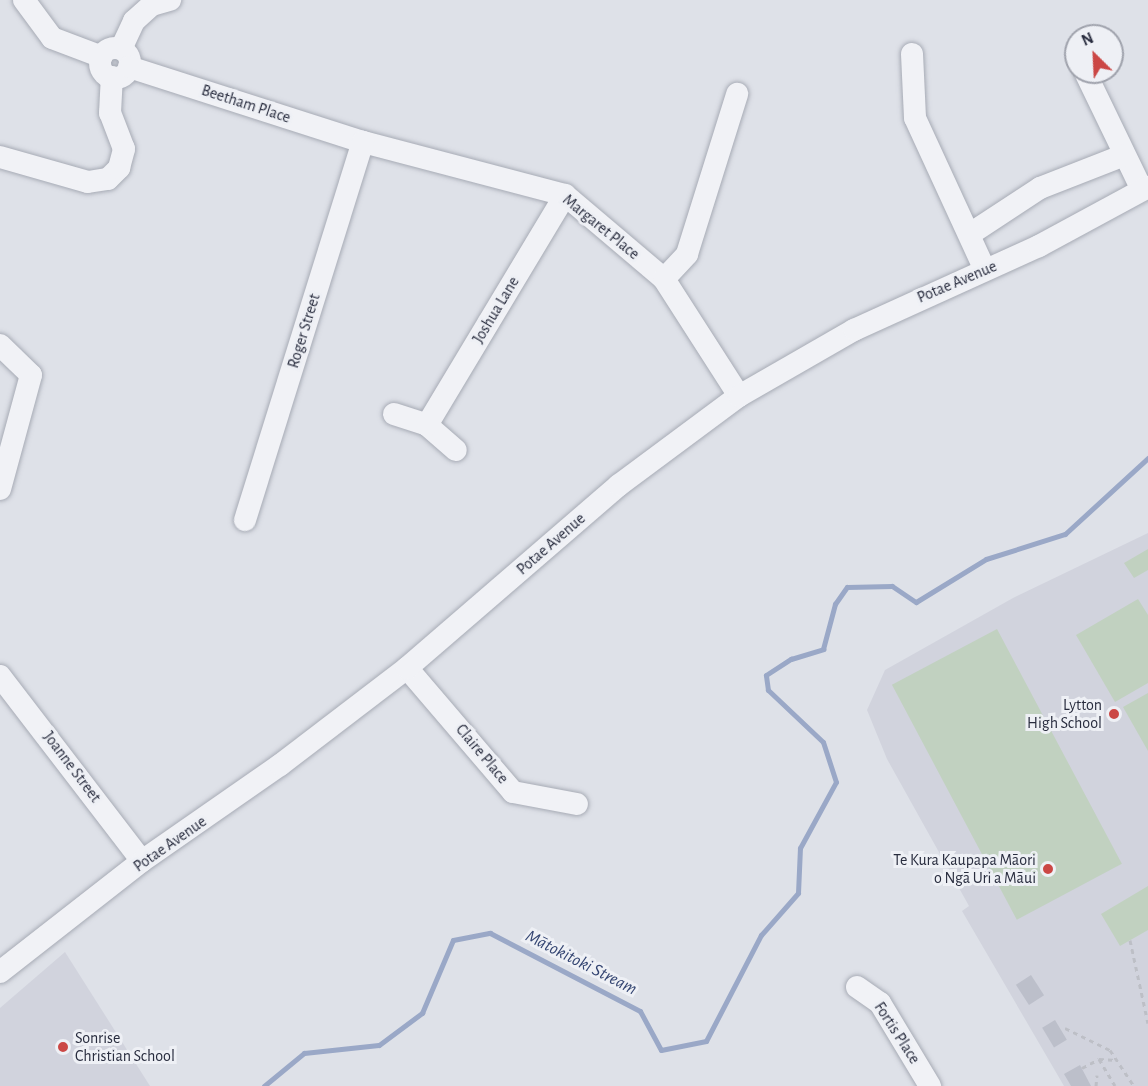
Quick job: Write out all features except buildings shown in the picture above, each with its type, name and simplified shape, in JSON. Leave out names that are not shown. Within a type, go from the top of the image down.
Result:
[{"type":"street","name":"Beetham Place","points":[[24,0],[52,38],[116,63],[363,142]]},
{"type":"street","points":[[0,157],[87,182],[108,179],[120,168],[124,149],[110,113],[116,63],[134,21],[152,5],[170,0]]},
{"type":"street","points":[[912,54],[915,118],[985,270]]},
{"type":"street","points":[[1091,84],[1124,155],[1145,188]]},
{"type":"street","points":[[664,279],[687,254],[737,94]]},
{"type":"street","name":"Margaret Place","points":[[363,142],[565,195],[664,279],[739,396]]},
{"type":"street","name":"Roger Street","points":[[245,520],[363,142]]},
{"type":"street","points":[[970,234],[1040,188],[1124,155]]},
{"type":"street","name":"Potae Avenue","points":[[0,972],[141,861],[280,765],[407,668],[619,485],[739,396],[854,330],[985,270],[1145,188]]},
{"type":"street","name":"Joshua Lane","points":[[427,425],[565,195]]},
{"type":"street","points":[[0,345],[31,375],[0,489]]},
{"type":"street","points":[[394,414],[427,425],[456,450]]},
{"type":"street","name":"Claire Place","points":[[407,668],[513,792],[577,804]]},
{"type":"street","name":"Joanne Street","points":[[0,676],[141,861]]},
{"type":"street","name":"Fortis Place","points":[[857,987],[880,1003],[930,1086]]},
{"type":"path","points":[[1130,940],[1148,1023]]},
{"type":"path","points":[[1065,1028],[1095,1040],[1118,1060],[1134,1086]]},
{"type":"path","points":[[1082,1068],[1099,1059],[1118,1060]]},
{"type":"path","points":[[1099,1059],[1115,1086]]},
{"type":"path","points":[[1096,1086],[1097,1075]]},
{"type":"shaded area","name":"Te Kura Kaupapa Māori o Ngā Uri a Māui","points":[[1148,533],[1148,1086],[1064,1086],[962,911],[969,906],[887,759],[867,710],[885,670],[1013,598]]},
{"type":"shaded area","name":"Sonrise Christian School","points":[[65,952],[150,1086],[0,1086],[0,1008]]},
{"type":"green space","points":[[1148,549],[1148,570],[1134,578],[1124,563]]},
{"type":"green space","points":[[1138,599],[1148,615],[1148,683],[1115,702],[1076,635]]},
{"type":"green space","points":[[997,629],[1122,864],[1017,920],[892,685]]},
{"type":"green space","points":[[1148,693],[1148,751],[1123,707]]},
{"type":"green space","points":[[1148,886],[1148,930],[1120,946],[1101,914]]},
{"type":"waterway","name":"Mātokitoki Stream","points":[[264,1086],[304,1053],[379,1045],[422,1013],[453,940],[490,933],[640,1011],[661,1050],[706,1041],[761,935],[798,893],[800,848],[836,782],[823,742],[768,690],[766,675],[791,659],[823,649],[835,604],[847,587],[892,586],[916,602],[986,559],[1065,534],[1148,458]]},
{"type":"place","name":"Lytton High School","points":[[1114,714]]},
{"type":"place","name":"Te Kura Kaupapa Māori o Ngā Uri a Māui","points":[[1048,869]]},
{"type":"place","name":"Sonrise Christian School","points":[[63,1047]]}]
